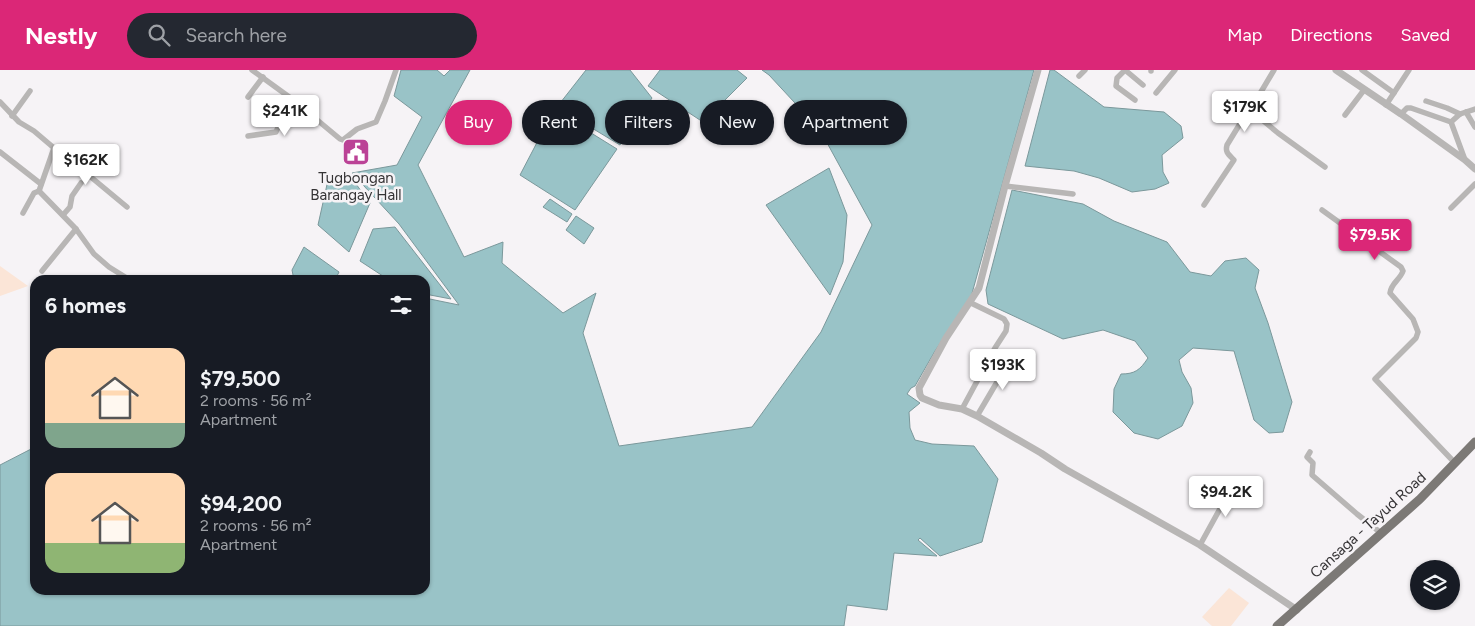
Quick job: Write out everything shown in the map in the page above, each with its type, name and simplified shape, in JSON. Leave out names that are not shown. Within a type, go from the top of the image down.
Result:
[{"type":"highway","name":"Cansaga - Tayud Road","points":[[1277,626],[1420,499],[1475,442]]},
{"type":"street","points":[[252,70],[343,140],[357,129],[376,122],[386,101],[396,70]]},
{"type":"street","points":[[1038,70],[1005,186],[980,288],[946,338],[919,388],[920,394],[922,398],[931,402],[962,408],[1042,453],[1065,469],[1200,545],[1297,610]]},
{"type":"street","points":[[1079,76],[1085,70]]},
{"type":"street","points":[[1135,100],[1116,86],[1117,78],[1125,70],[1143,85]]},
{"type":"street","points":[[1156,92],[1174,70]]},
{"type":"street","points":[[1204,205],[1234,160],[1227,154],[1227,145],[1274,70]]},
{"type":"street","points":[[1337,70],[1475,168]]},
{"type":"street","points":[[1362,70],[1394,93]]},
{"type":"street","points":[[1386,104],[1407,72],[1398,70]]},
{"type":"street","points":[[248,97],[263,77]]},
{"type":"street","points":[[1345,115],[1364,90]]},
{"type":"street","points":[[12,116],[30,91]]},
{"type":"street","points":[[248,136],[276,132],[290,98]]},
{"type":"street","points":[[1426,101],[1463,113],[1475,126]]},
{"type":"street","points":[[0,102],[12,116],[51,144],[54,150],[74,163],[127,207]]},
{"type":"street","points":[[1401,114],[1407,108],[1410,108],[1451,122]]},
{"type":"street","points":[[1249,109],[1325,167]]},
{"type":"street","points":[[1451,122],[1463,113],[1475,109]]},
{"type":"street","points":[[1451,122],[1465,160]]},
{"type":"street","points":[[23,213],[34,193],[39,191],[54,150]]},
{"type":"street","points":[[0,152],[42,184]]},
{"type":"street","points":[[63,215],[70,208],[72,196],[81,183]]},
{"type":"street","points":[[1451,208],[1475,184]]},
{"type":"street","points":[[1005,186],[1073,194]]},
{"type":"street","points":[[39,191],[76,229],[94,254],[109,268],[121,275]]},
{"type":"street","points":[[1322,210],[1401,267],[1403,271],[1401,276],[1391,286],[1390,293],[1413,319],[1418,332],[1416,338],[1375,379],[1455,463]]},
{"type":"street","points":[[42,271],[76,229]]},
{"type":"street","points":[[962,408],[1006,331],[1007,324],[1004,319],[971,303]]},
{"type":"street","points":[[977,416],[1000,377],[1019,358]]},
{"type":"street","points":[[1310,452],[1308,457],[1313,464],[1312,475],[1382,533]]},
{"type":"street","points":[[1200,545],[1237,481]]},
{"type":"shaded area","points":[[0,266],[28,286],[0,296]]},
{"type":"shaded area","points":[[1229,588],[1249,603],[1231,626],[1212,626],[1202,617]]},
{"type":"water","points":[[401,70],[437,70],[444,76],[450,70],[470,70],[454,100],[445,100],[445,116],[418,165],[464,257],[503,242],[502,263],[563,313],[596,293],[583,333],[619,446],[752,427],[821,332],[872,225],[828,145],[907,145],[907,100],[792,100],[762,70],[1034,70],[971,297],[935,351],[915,386],[907,394],[920,403],[909,412],[910,428],[915,440],[932,444],[974,446],[998,479],[982,542],[940,556],[920,538],[918,540],[937,556],[894,553],[887,610],[847,605],[844,626],[0,626],[0,465],[30,450],[30,595],[430,595],[430,299],[459,305],[399,224],[352,173],[397,165],[422,117],[394,96]]},
{"type":"water","points":[[586,70],[630,70],[652,98],[651,100],[605,100],[605,136],[595,130],[595,100],[562,100]]},
{"type":"water","points":[[660,70],[737,70],[747,78],[725,100],[700,100],[700,120],[690,113],[690,100],[669,100],[648,86]]},
{"type":"water","points":[[1050,70],[1054,70],[1104,107],[1164,112],[1181,126],[1183,138],[1162,155],[1163,172],[1169,183],[1155,189],[1132,192],[1099,178],[1074,171],[1025,166]]},
{"type":"water","points":[[595,135],[605,142],[605,145],[611,145],[617,149],[575,210],[520,175],[536,145],[595,145]]},
{"type":"water","points":[[829,168],[847,215],[843,262],[830,295],[766,205]]},
{"type":"water","points":[[328,180],[356,184],[370,203],[349,252],[318,225]]},
{"type":"water","points":[[1012,190],[1083,204],[1114,221],[1167,242],[1190,272],[1211,276],[1225,261],[1246,258],[1259,270],[1255,288],[1268,323],[1292,402],[1283,432],[1269,433],[1254,420],[1234,351],[1193,348],[1179,360],[1182,372],[1191,388],[1193,403],[1182,426],[1158,439],[1134,433],[1113,412],[1114,389],[1121,374],[1137,370],[1148,358],[1135,341],[1103,330],[1063,339],[988,304],[986,290]]},
{"type":"water","points":[[550,199],[572,214],[567,222],[543,207]]},
{"type":"water","points":[[576,216],[594,228],[584,244],[566,230]]},
{"type":"water","points":[[395,227],[451,299],[430,295],[430,275],[381,275],[360,261],[373,229]]},
{"type":"water","points":[[304,247],[339,272],[338,275],[293,275],[292,270]]},
{"type":"place","name":"Tugbongan Barangay Hall","points":[[356,152]]}]
